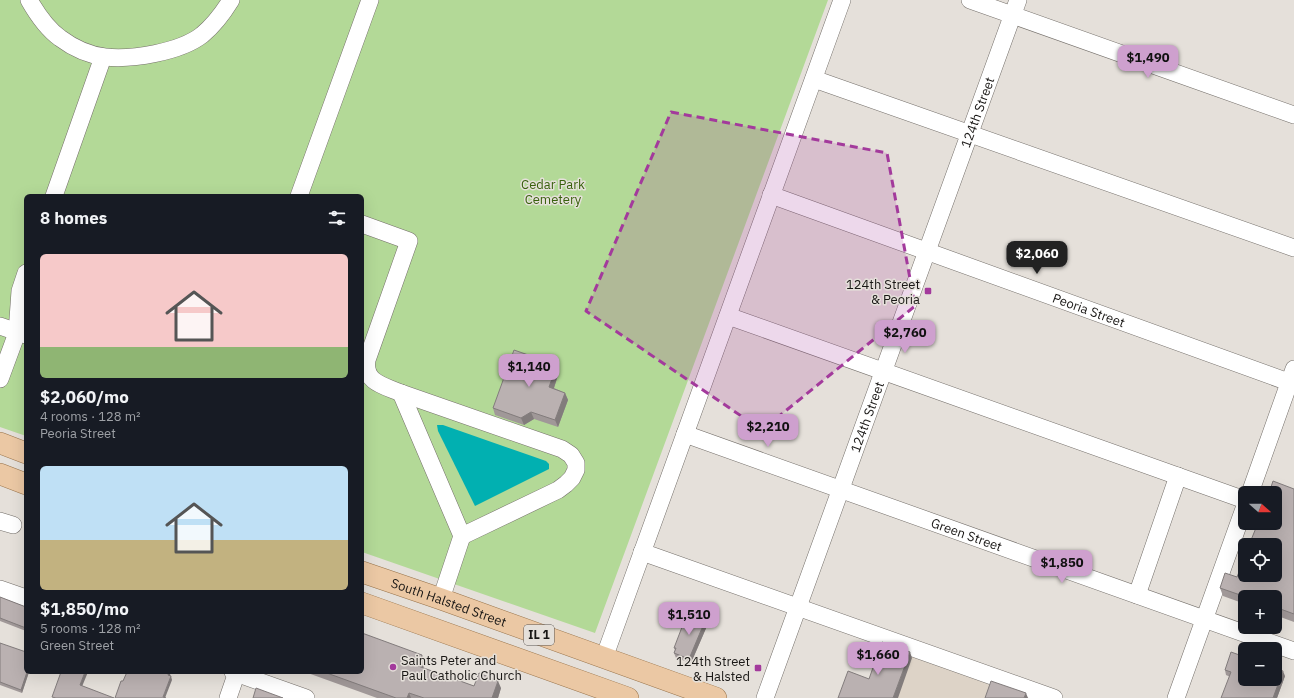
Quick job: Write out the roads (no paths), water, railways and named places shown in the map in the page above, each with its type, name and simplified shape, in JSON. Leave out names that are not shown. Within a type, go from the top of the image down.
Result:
[{"type":"main road","points":[[0,443],[24,452]]},
{"type":"main road","points":[[0,474],[24,483]]},
{"type":"main road","name":"South Halsted Street","points":[[364,573],[716,698]]},
{"type":"main road","name":"IL 1","points":[[364,604],[628,698]]},
{"type":"street","points":[[29,0],[40,18],[59,37],[78,49],[103,57],[127,58],[177,48],[200,36],[219,19],[232,0]]},
{"type":"street","points":[[300,194],[370,0]]},
{"type":"street","points":[[604,658],[842,0]]},
{"type":"street","points":[[970,0],[1015,8],[1294,115]]},
{"type":"street","name":"124th Street","points":[[765,698],[1015,8]]},
{"type":"street","points":[[55,194],[103,57]]},
{"type":"street","points":[[814,79],[1294,248]]},
{"type":"street","name":"Peoria Street","points":[[771,195],[1292,378]]},
{"type":"street","points":[[364,225],[410,241],[367,360],[366,368],[368,374],[373,380],[401,393],[562,449],[571,455],[576,464],[576,470],[572,478],[558,490],[462,536]]},
{"type":"street","points":[[0,379],[22,334],[20,291],[24,279]]},
{"type":"street","points":[[728,316],[1238,497]]},
{"type":"street","points":[[0,326],[22,334]]},
{"type":"street","points":[[1253,486],[1292,378]]},
{"type":"street","points":[[401,393],[462,536],[441,599]]},
{"type":"street","name":"Green Street","points":[[685,434],[1294,652]]},
{"type":"street","points":[[1137,595],[1178,476]]},
{"type":"street","points":[[1176,698],[1238,525]]},
{"type":"street","points":[[642,552],[1054,698]]},
{"type":"street","points":[[0,588],[24,597]]},
{"type":"street","points":[[228,698],[235,674]]},
{"type":"street","points":[[241,674],[306,698]]},
{"type":"water","points":[[437,425],[443,425],[546,461],[549,464],[549,469],[475,506],[438,431]]},
{"type":"place","name":"124th Street & Peoria","points":[[928,291]]},
{"type":"place","name":"Saints Peter and Paul Catholic Church","points":[[393,667]]},
{"type":"place","name":"124th Street & Halsted","points":[[758,668]]},
{"type":"park label","name":"Cedar Park Cemetery","points":[[553,192]]}]
